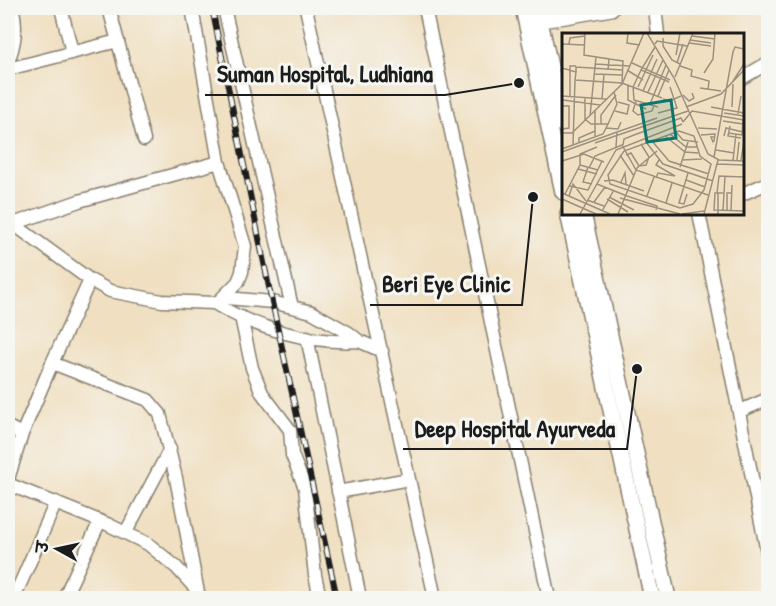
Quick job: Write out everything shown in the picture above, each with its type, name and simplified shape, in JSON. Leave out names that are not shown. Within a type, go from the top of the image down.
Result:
[{"type":"street","points":[[8,57],[12,44],[14,20],[11,8]]},
{"type":"street","points":[[61,8],[72,52]]},
{"type":"street","points":[[109,8],[144,140]]},
{"type":"street","points":[[192,8],[219,162],[241,231],[245,252],[238,282],[217,301]]},
{"type":"street","points":[[224,8],[292,307]]},
{"type":"street","points":[[306,8],[435,598]]},
{"type":"street","points":[[425,8],[549,598]]},
{"type":"street","points":[[523,8],[535,17],[562,120]]},
{"type":"street","points":[[535,17],[611,8]]},
{"type":"street","points":[[655,8],[658,33]]},
{"type":"street","points":[[535,17],[562,186]]},
{"type":"street","points":[[8,69],[118,41]]},
{"type":"street","points":[[743,77],[768,63]]},
{"type":"street","points":[[10,222],[219,162]]},
{"type":"street","points":[[743,193],[768,183]]},
{"type":"street","points":[[568,214],[652,598]]},
{"type":"street","points":[[583,214],[668,598]]},
{"type":"street","points":[[699,214],[740,411],[763,500],[768,558]]},
{"type":"street","points":[[10,222],[104,289],[122,295],[162,301],[272,302],[312,312],[359,341],[382,351]]},
{"type":"street","points":[[8,479],[22,434],[90,280]]},
{"type":"street","points":[[217,301],[241,317],[269,327],[307,337],[347,342],[359,341]]},
{"type":"street","points":[[241,317],[252,368],[262,393],[290,430],[292,455],[306,488],[315,575],[320,598]]},
{"type":"street","points":[[307,337],[360,598]]},
{"type":"street","points":[[52,363],[148,400],[160,414],[170,449],[198,595]]},
{"type":"street","points":[[740,411],[768,399]]},
{"type":"street","points":[[8,428],[22,434]]},
{"type":"street","points":[[126,532],[170,449]]},
{"type":"street","points":[[338,492],[409,479]]},
{"type":"street","points":[[8,484],[126,532],[148,544],[176,567],[198,595]]},
{"type":"street","points":[[14,598],[56,502]]},
{"type":"street","points":[[64,598],[100,521]]},
{"type":"railway","points":[[212,8],[272,302],[337,598]]},
{"type":"place","name":"Suman Hospital, Ludhiana","points":[[519,83]]},
{"type":"place","name":"Beri Eye Clinic","points":[[533,197]]},
{"type":"place","name":"Deep Hospital Ayurveda","points":[[637,369]]}]
